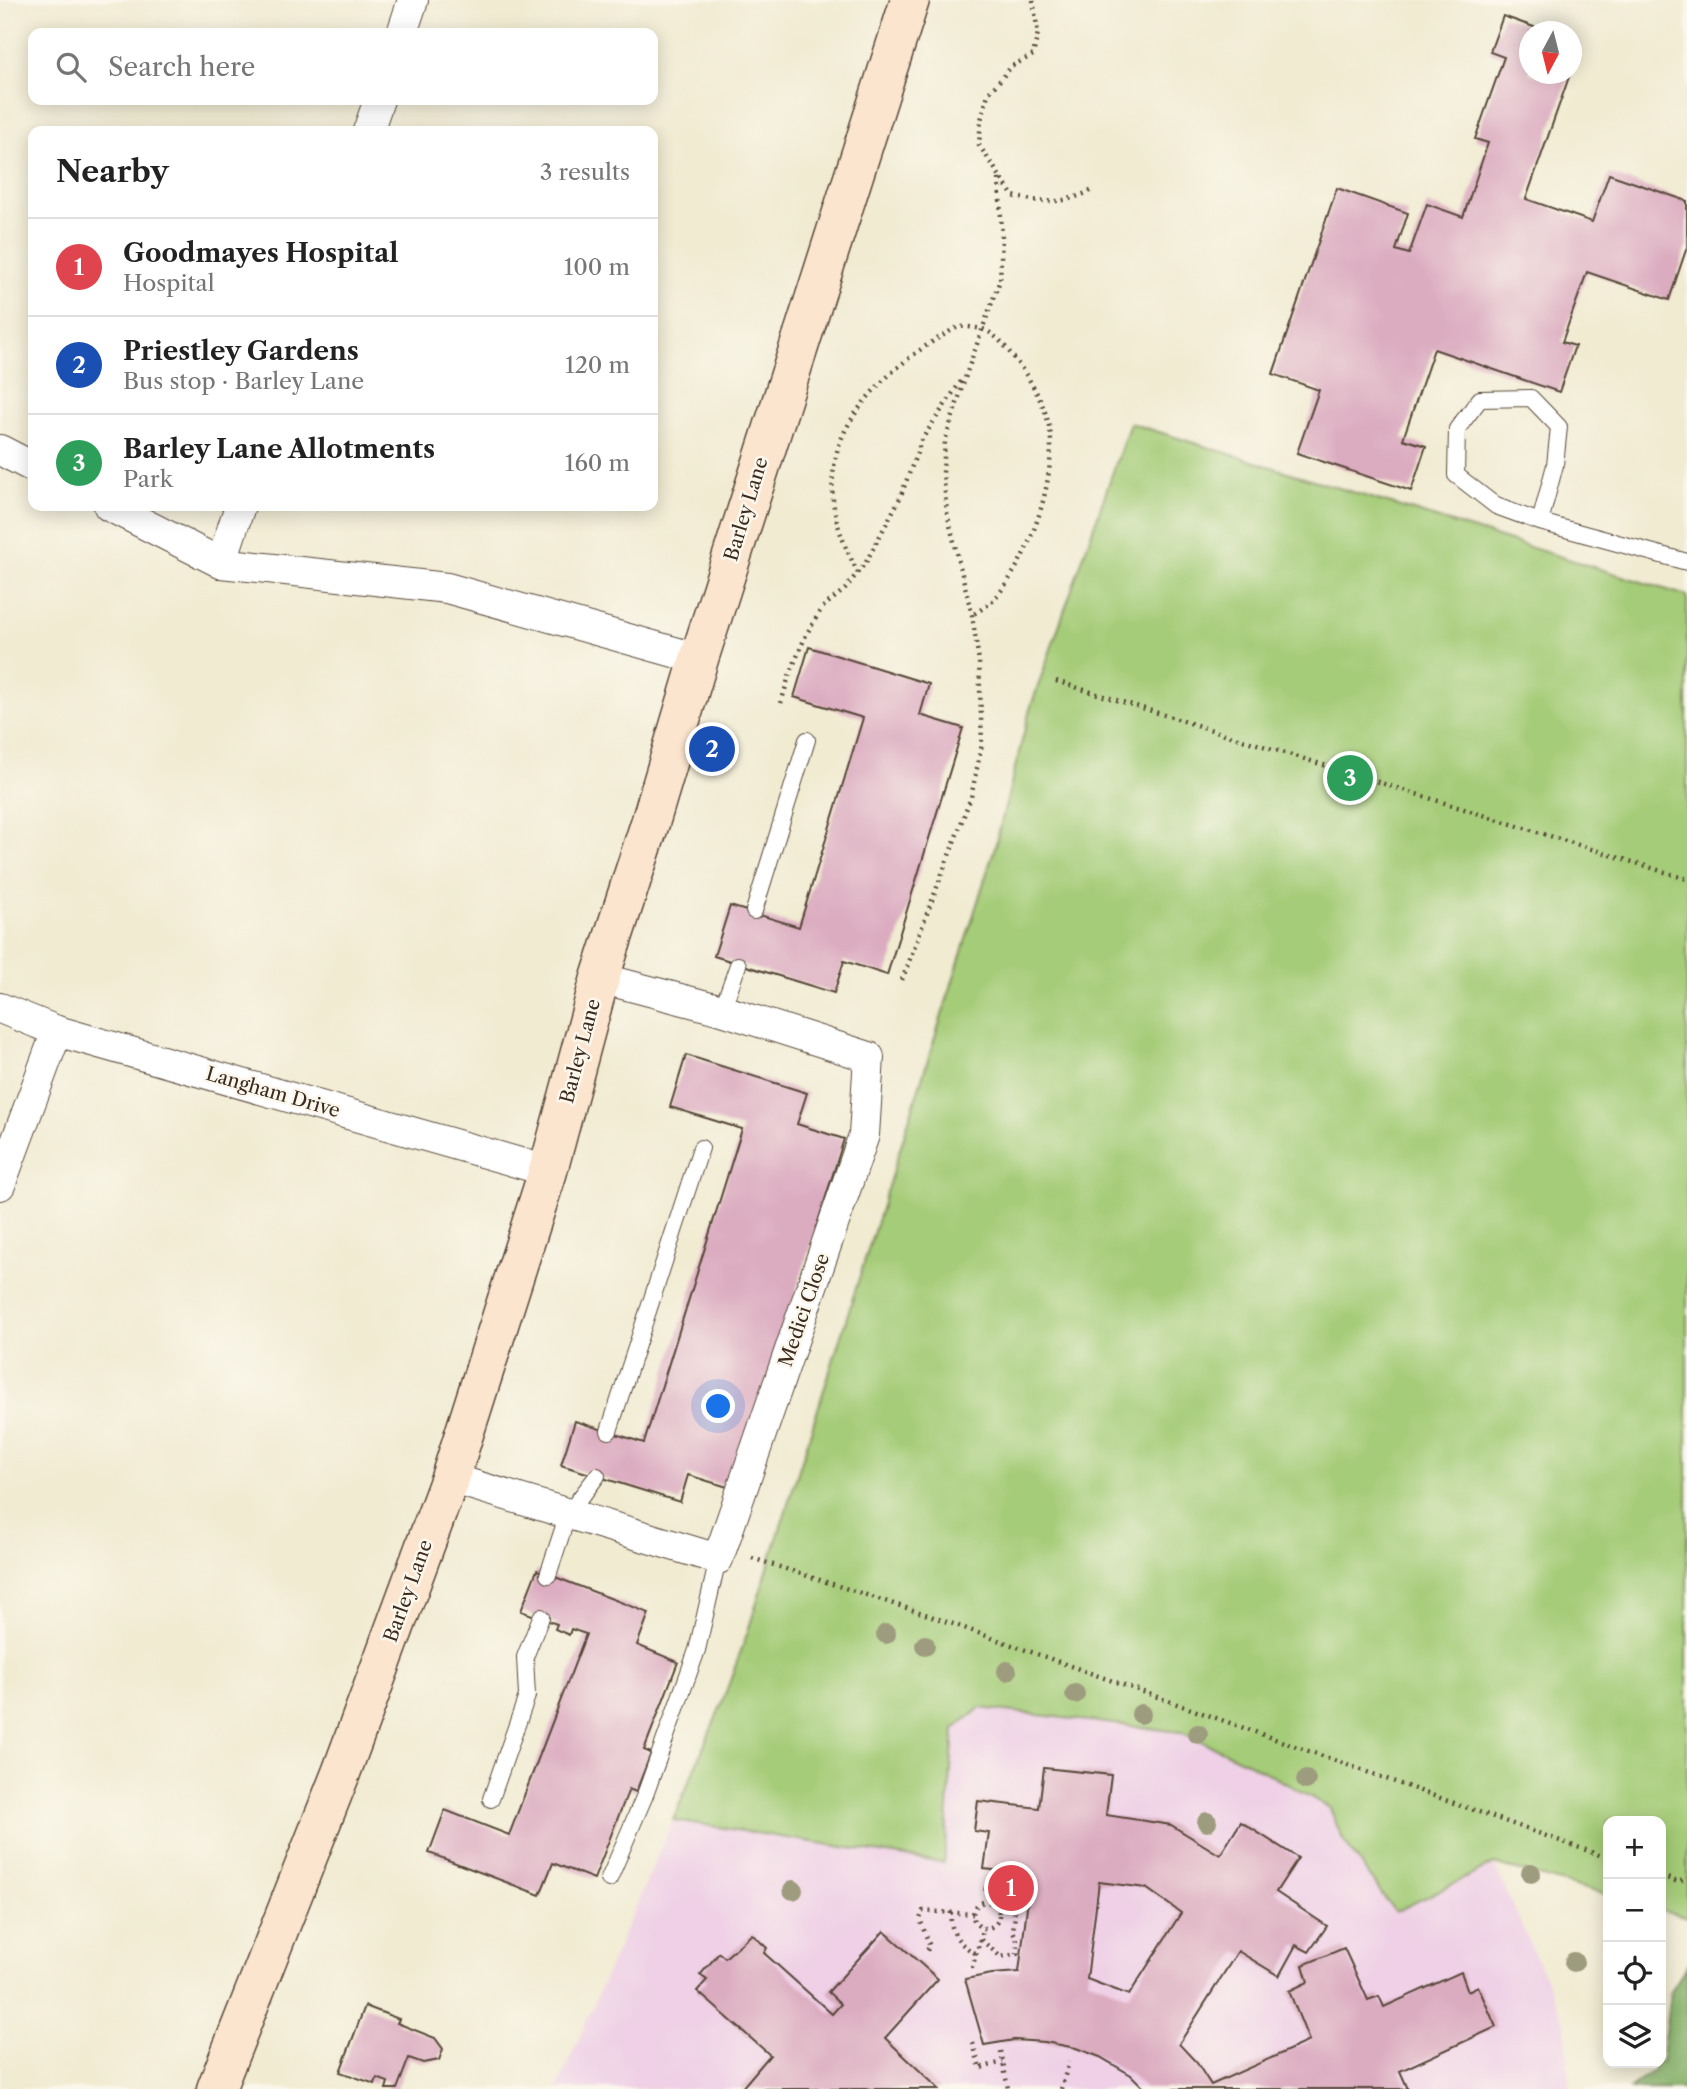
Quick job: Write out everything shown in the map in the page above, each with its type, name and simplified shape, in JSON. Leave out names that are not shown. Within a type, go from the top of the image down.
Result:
[{"type":"main road","name":"Barley Lane","points":[[216,2089],[341,1773],[450,1478],[548,1171],[600,978],[652,820],[699,659],[910,0]]},
{"type":"street","points":[[404,28],[413,0]]},
{"type":"street","points":[[370,126],[377,105]]},
{"type":"street","points":[[0,450],[28,464]]},
{"type":"street","points":[[119,511],[220,563],[447,588],[699,659]]},
{"type":"street","points":[[220,563],[238,511]]},
{"type":"street","name":"Medici Close","points":[[600,978],[722,1010],[869,1057],[864,1135],[720,1554]]},
{"type":"street","name":"Langham Drive","points":[[0,1008],[57,1031],[548,1171]]},
{"type":"street","points":[[0,1185],[57,1031]]},
{"type":"street","points":[[450,1478],[568,1514],[720,1554]]},
{"type":"lane","points":[[1540,522],[1555,465],[1559,427],[1531,398],[1480,399],[1457,429],[1456,475],[1496,506],[1540,522],[1687,562]]},
{"type":"lane","points":[[754,911],[807,740]]},
{"type":"lane","points":[[722,1010],[738,965]]},
{"type":"lane","points":[[609,1431],[701,1148]]},
{"type":"lane","points":[[548,1575],[568,1514],[597,1476]]},
{"type":"lane","points":[[609,1879],[645,1795],[697,1650],[720,1554]]},
{"type":"lane","points":[[491,1799],[527,1696],[525,1657],[541,1617]]},
{"type":"path","points":[[1033,0],[1038,33],[1033,55],[1012,66],[988,94],[981,120],[979,145],[1013,196],[1035,202],[1058,202],[1076,198],[1095,189]]},
{"type":"path","points":[[902,981],[971,797],[982,744],[979,661],[972,615],[947,513],[943,473],[945,441],[1000,279],[1002,238],[999,177]]},
{"type":"path","points":[[858,573],[841,540],[832,489],[836,454],[856,412],[889,374],[928,344],[960,327],[983,329],[995,337],[1030,379],[1045,413],[1051,442],[1043,501],[1033,535],[996,598],[972,615]]},
{"type":"path","points":[[781,703],[806,635],[822,608],[845,589],[866,562],[900,498],[922,439],[967,372]]},
{"type":"path","points":[[1056,681],[1687,879]]},
{"type":"path","points":[[720,1554],[925,1614],[1603,1856]]},
{"type":"path","points":[[1666,1878],[1678,1882],[1687,1878]]},
{"type":"path","points":[[981,1888],[1000,1891],[1013,1906],[1017,1954],[1002,1957],[981,1940]]},
{"type":"path","points":[[984,1902],[992,1903],[998,1909],[999,1917],[996,1924],[988,1928],[975,1922],[973,1914],[976,1906],[984,1902]]},
{"type":"path","points":[[927,1950],[930,1947],[920,1919],[923,1911],[973,1914]]},
{"type":"path","points":[[951,1912],[950,1920],[955,1936],[966,1948],[977,1954]]},
{"type":"path","points":[[972,1968],[984,1927]]},
{"type":"path","points":[[973,2043],[980,2068],[1003,2062]]},
{"type":"path","points":[[1001,2051],[1008,2089]]},
{"type":"path","points":[[1061,2089],[1069,2062]]},
{"type":"shaded area","points":[[980,1708],[1181,1732],[1249,1763],[1330,1808],[1343,1840],[1395,1912],[1494,1864],[1565,2022],[1570,2089],[557,2089],[673,1820],[944,1862],[954,1728]]},
{"type":"green space","points":[[1130,423],[1687,596],[1687,1917],[1666,1911],[1666,1816],[1603,1816],[1603,1894],[1494,1864],[1395,1912],[1343,1840],[1330,1808],[1249,1763],[1181,1732],[980,1708],[954,1729],[944,1863],[673,1820],[722,1703],[747,1634],[995,847],[1030,709]]},
{"type":"green space","points":[[1687,1965],[1687,2089],[1629,2089],[1654,2068],[1666,2068],[1666,2024],[1670,1993]]},
{"type":"building","points":[[1503,16],[1519,22],[1519,84],[1566,84],[1526,199],[1592,222],[1609,174],[1687,201],[1687,247],[1669,300],[1587,272],[1562,342],[1575,346],[1559,392],[1434,349],[1403,439],[1426,446],[1411,491],[1297,453],[1319,390],[1273,374],[1337,188],[1408,213],[1396,250],[1409,254],[1427,204],[1463,217],[1488,143],[1475,139],[1504,57],[1490,52]]},
{"type":"building","points":[[809,647],[929,684],[920,715],[963,728],[887,975],[844,961],[834,993],[714,956],[730,906],[799,927],[863,718],[794,697]]},
{"type":"building","points":[[686,1055],[807,1093],[797,1124],[844,1139],[734,1489],[688,1475],[680,1502],[561,1465],[575,1421],[644,1443],[742,1129],[670,1107]]},
{"type":"building","points":[[537,1570],[649,1613],[637,1645],[678,1662],[644,1750],[651,1753],[636,1792],[629,1789],[594,1879],[553,1863],[540,1895],[429,1853],[445,1810],[509,1835],[586,1634],[571,1629],[569,1635],[555,1629],[557,1624],[521,1611]]},
{"type":"building","points":[[1044,1768],[1111,1775],[1106,1815],[1171,1825],[1220,1855],[1241,1822],[1298,1858],[1276,1892],[1327,1926],[1309,1952],[1296,1945],[1279,1976],[1238,1951],[1179,2044],[1197,2063],[1211,2085],[1309,2041],[1289,1991],[1308,1982],[1303,1965],[1344,1948],[1368,2000],[1379,1996],[1384,2007],[1461,1972],[1468,1991],[1478,1986],[1496,2027],[1400,2071],[1408,2089],[1145,2089],[1131,2075],[1100,2057],[1076,2048],[1014,2040],[984,2045],[965,1979],[1019,1972],[1031,1874],[984,1869],[989,1833],[974,1831],[978,1801],[1039,1808]],"holes":[[[1099,1882],[1146,1888],[1181,1913],[1129,1995],[1087,1979]]]},
{"type":"building","points":[[884,1931],[938,1979],[885,2038],[939,2089],[741,2089],[770,2055],[697,1991],[707,1980],[700,1975],[719,1953],[725,1958],[752,1934],[767,1948],[764,1953],[832,2014],[841,2004],[828,1992]]},
{"type":"building","points":[[365,2006],[399,2019],[397,2023],[435,2038],[443,2049],[439,2060],[423,2063],[409,2058],[397,2089],[386,2089],[388,2082],[377,2078],[375,2084],[340,2072]]},
{"type":"place","name":"Priestley Gardens","points":[[712,749]]},
{"type":"place","name":"Barley Lane Allotments","points":[[1350,778]]},
{"type":"place","name":"Goodmayes Hospital","points":[[1011,1888]]}]
